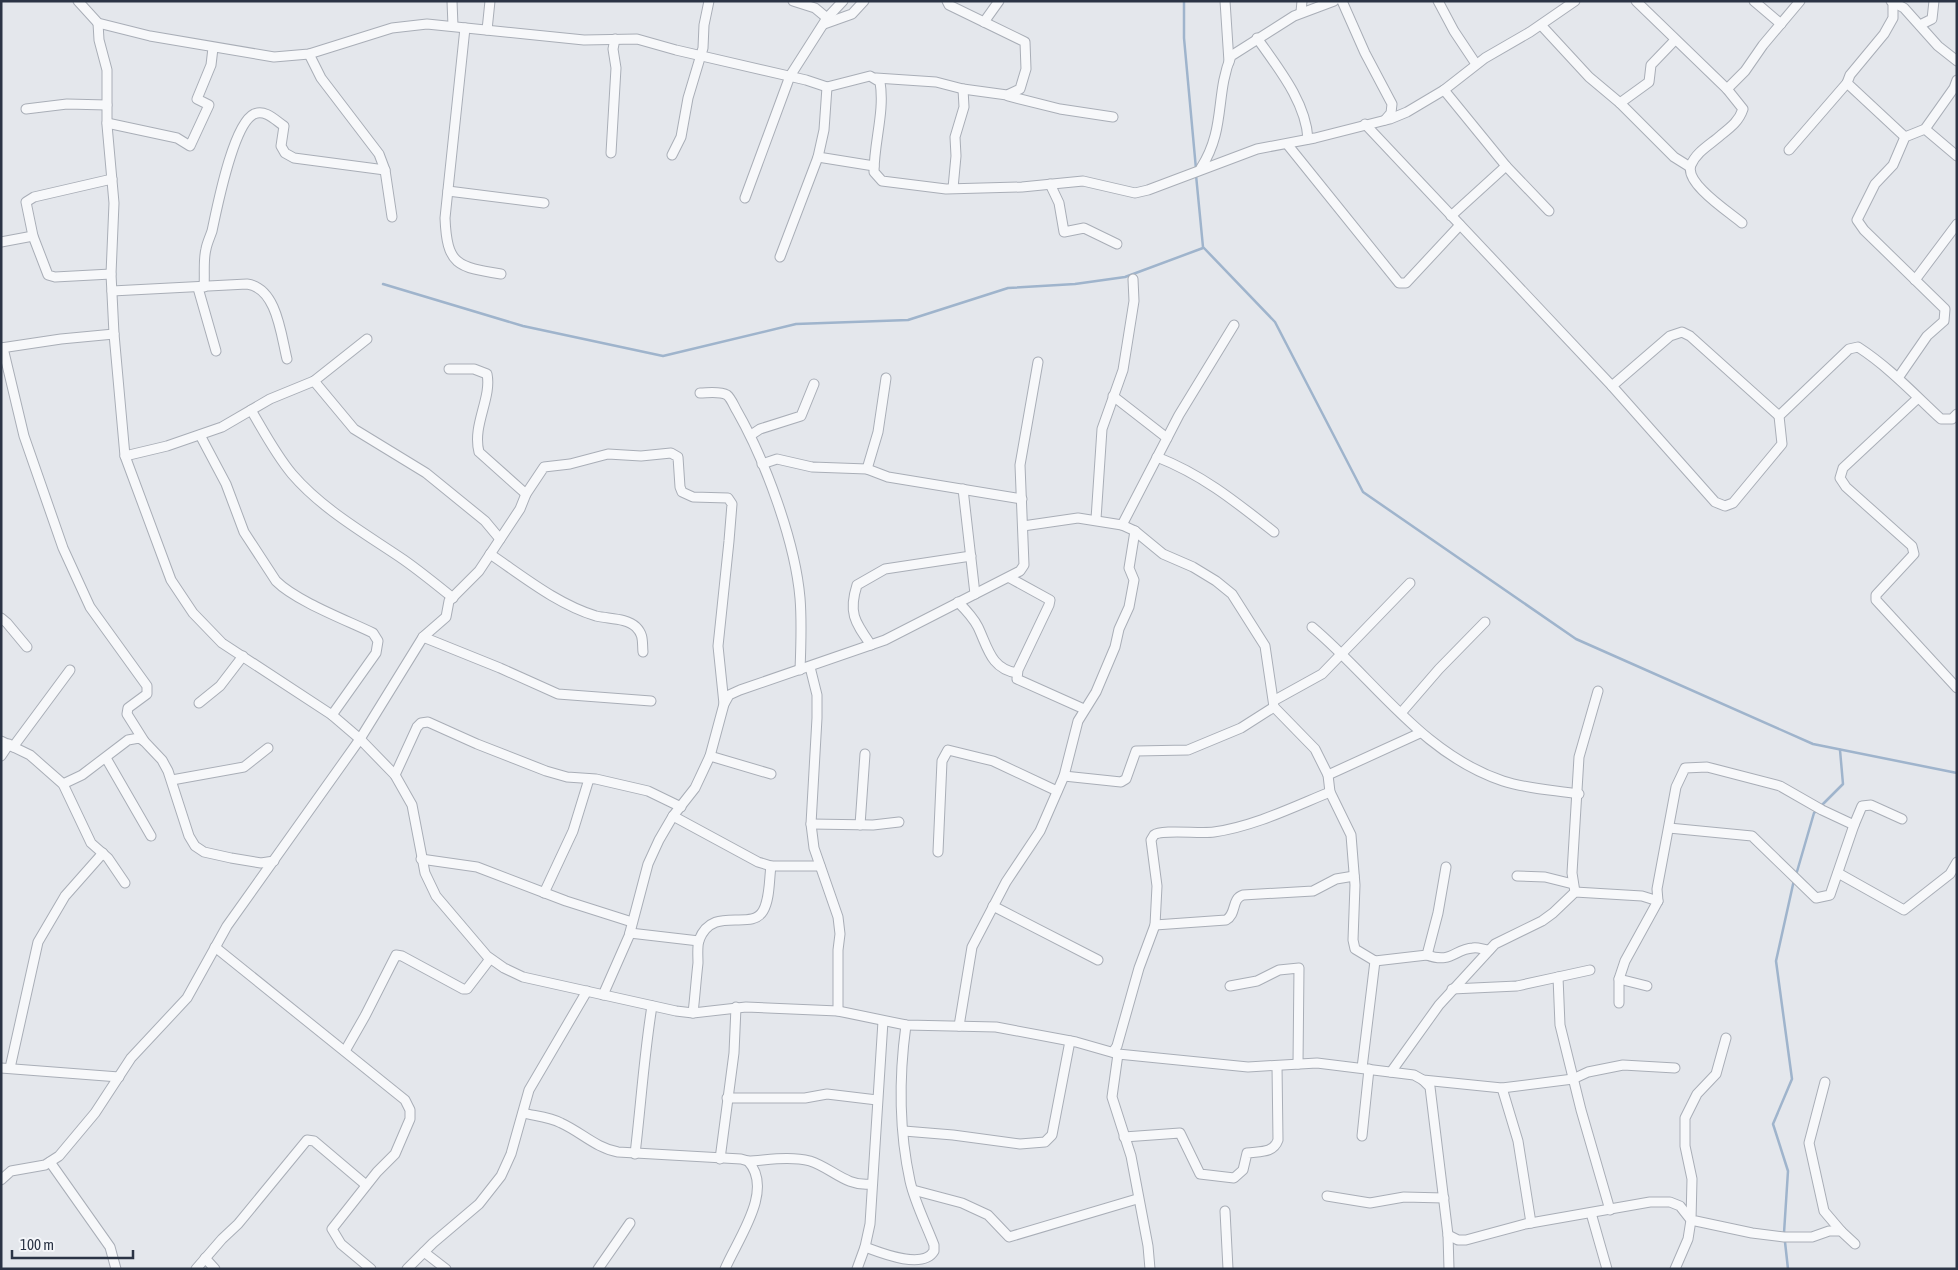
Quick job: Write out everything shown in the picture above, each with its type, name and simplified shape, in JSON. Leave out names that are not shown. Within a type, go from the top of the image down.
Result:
[{"type":"street","points":[[78,1],[98,23],[150,36],[274,57],[309,54],[392,28],[427,24],[584,40],[637,39],[828,87],[870,76],[936,82],[1060,109],[1113,117]]},
{"type":"street","points":[[452,1],[452,26]]},
{"type":"street","points":[[487,30],[490,1]]},
{"type":"street","points":[[672,155],[681,137],[699,55],[704,42],[704,25],[710,1]]},
{"type":"street","points":[[793,1],[815,8],[826,21]]},
{"type":"street","points":[[745,198],[790,76],[826,21],[842,1]]},
{"type":"street","points":[[826,21],[852,14],[864,1]]},
{"type":"street","points":[[947,1],[949,5],[1025,42],[1026,69],[1020,89],[1007,96]]},
{"type":"street","points":[[984,22],[999,1]]},
{"type":"street","points":[[1200,169],[1214,143],[1218,130],[1228,63],[1225,1]]},
{"type":"street","points":[[1301,12],[1302,1]]},
{"type":"street","points":[[1228,63],[1235,52],[1301,12],[1334,1]]},
{"type":"street","points":[[1342,1],[1365,53],[1392,104],[1391,113],[1385,120]]},
{"type":"street","points":[[1438,1],[1454,31],[1476,64]]},
{"type":"street","points":[[876,78],[880,82],[882,94],[874,166],[877,178],[882,182],[954,188],[1083,181],[1135,193],[1148,190],[1257,149],[1308,139],[1385,120],[1407,112],[1444,90],[1476,64],[1575,1]]},
{"type":"street","points":[[1636,1],[1727,89],[1743,109],[1740,118],[1696,156],[1690,167],[1691,178],[1698,186],[1742,224]]},
{"type":"street","points":[[1754,1],[1781,24]]},
{"type":"street","points":[[1727,89],[1745,71],[1800,1]]},
{"type":"street","points":[[1920,25],[1932,19],[1934,1]]},
{"type":"street","points":[[1892,2],[1904,8],[1938,46],[1957,61]]},
{"type":"street","points":[[1789,150],[1847,83],[1850,75],[1884,34],[1893,18],[1892,2]]},
{"type":"street","points":[[98,23],[99,40],[107,70],[107,123],[112,179],[112,292],[125,456],[171,580],[205,627],[222,642],[332,715],[360,739],[395,775],[412,805],[425,873],[436,896],[490,959],[523,977],[652,1006],[693,1013],[736,1007],[838,1011],[906,1025],[996,1027],[1070,1041],[1116,1053],[1248,1067],[1298,1064],[1365,1068],[1414,1075],[1430,1087],[1448,1235],[1449,1269]]},
{"type":"street","points":[[1540,25],[1589,77],[1620,103],[1674,157],[1690,167]]},
{"type":"street","points":[[465,28],[448,191],[446,239],[451,254],[461,264],[472,270],[501,274]]},
{"type":"street","points":[[1257,38],[1280,70],[1305,118],[1308,139]]},
{"type":"street","points":[[611,153],[616,68],[613,49],[615,39]]},
{"type":"street","points":[[1620,103],[1649,82],[1651,66],[1675,40]]},
{"type":"street","points":[[107,123],[177,138],[190,146],[209,105],[197,99],[211,65],[213,48]]},
{"type":"street","points":[[309,54],[321,78],[368,138],[385,170],[392,217]]},
{"type":"street","points":[[1898,378],[1927,336],[1944,321],[1945,309],[1864,230],[1857,220],[1875,184],[1892,165],[1905,137],[1925,128],[1954,88],[1957,80]]},
{"type":"street","points":[[1847,83],[1905,137]]},
{"type":"street","points":[[780,256],[818,157],[824,130],[828,87]]},
{"type":"street","points":[[954,188],[955,137],[964,107],[964,89]]},
{"type":"street","points":[[1444,90],[1506,166],[1549,211]]},
{"type":"street","points":[[26,109],[67,104],[107,105]]},
{"type":"street","points":[[216,351],[201,287],[205,249],[212,229],[220,190],[241,129],[251,116],[266,114],[284,126],[281,146],[285,153],[294,158],[385,170]]},
{"type":"street","points":[[1365,124],[1612,386],[1715,502],[1725,506],[1733,503],[1782,444],[1779,416],[1690,336],[1682,332],[1670,336],[1612,386]]},
{"type":"street","points":[[1925,128],[1957,156]]},
{"type":"street","points":[[1287,144],[1399,284],[1406,283],[1460,225]]},
{"type":"street","points":[[818,157],[874,166]]},
{"type":"street","points":[[1451,216],[1506,166]]},
{"type":"street","points":[[112,179],[29,199],[26,202],[33,236],[45,273],[50,276],[112,274]]},
{"type":"street","points":[[1050,184],[1059,203],[1064,232],[1084,228],[1117,244]]},
{"type":"street","points":[[448,191],[544,203]]},
{"type":"street","points":[[1915,280],[1957,224]]},
{"type":"street","points":[[1,242],[33,236]]},
{"type":"street","points":[[1096,519],[1102,430],[1123,370],[1134,300],[1133,279]]},
{"type":"street","points":[[112,292],[257,285],[269,299],[287,359]]},
{"type":"street","points":[[1122,525],[1167,438],[1234,325]]},
{"type":"street","points":[[114,334],[61,339],[2,348],[24,436],[63,548],[90,607],[147,686],[147,694],[126,711],[144,741],[162,760],[172,780],[189,836],[194,846],[204,852],[231,858],[261,863],[274,861]]},
{"type":"street","points":[[125,456],[167,446],[222,427],[270,399],[314,381],[367,339]]},
{"type":"street","points":[[1779,416],[1849,349],[1858,346],[1898,378],[1941,419],[1952,419],[1957,414]]},
{"type":"street","points":[[603,995],[630,933],[648,864],[673,816],[696,788],[710,756],[724,704],[729,695],[871,645],[1010,578],[1020,571],[1024,565],[1020,465],[1038,362]]},
{"type":"street","points":[[450,368],[474,369],[487,374],[488,385],[478,434],[479,452],[526,494]]},
{"type":"street","points":[[867,470],[878,432],[886,378]]},
{"type":"street","points":[[314,381],[354,429],[426,473],[484,522],[500,539]]},
{"type":"street","points":[[751,435],[760,429],[801,416],[814,384]]},
{"type":"street","points":[[700,393],[721,393],[729,396],[751,435],[762,464],[786,533],[795,567],[800,598],[800,670]]},
{"type":"street","points":[[1113,396],[1167,438]]},
{"type":"street","points":[[1918,398],[1843,468],[1840,478],[1846,487],[1912,546],[1914,554],[1876,594],[1876,600],[1957,688]]},
{"type":"street","points":[[251,410],[272,447],[292,474],[310,492],[344,520],[406,562],[452,598]]},
{"type":"street","points":[[200,435],[226,484],[244,532],[276,581],[282,587],[373,633],[378,641],[376,652],[332,715]]},
{"type":"street","points":[[1,1180],[11,1171],[35,1168],[59,1156],[95,1113],[130,1058],[187,998],[215,947],[245,900],[360,739],[422,637],[446,617],[449,601],[468,584],[490,554],[520,509],[526,494],[539,472],[548,466],[563,465],[608,454],[641,456],[671,453],[678,457],[682,492],[693,496],[728,498],[732,504],[718,646],[724,704]]},
{"type":"street","points":[[1157,457],[1187,469],[1216,487],[1274,532]]},
{"type":"street","points":[[762,464],[777,459],[812,467],[867,470],[888,477],[1022,499]]},
{"type":"street","points":[[964,490],[975,594]]},
{"type":"street","points":[[1023,526],[1078,518],[1096,519],[1122,525],[1135,531],[1158,550],[1193,567],[1216,581],[1232,594],[1265,646],[1274,703],[1315,749],[1328,775],[1330,792],[1351,835],[1354,876],[1353,940],[1355,949],[1375,961],[1427,955],[1438,959],[1472,948],[1489,950]]},
{"type":"street","points":[[959,1026],[970,954],[1006,882],[1040,831],[1064,776],[1078,721],[1096,692],[1112,655],[1119,629],[1129,607],[1134,580],[1129,568],[1135,531]]},
{"type":"street","points":[[490,554],[564,604],[596,616],[623,621],[635,626],[642,635],[643,652]]},
{"type":"street","points":[[871,645],[858,626],[851,603],[857,585],[885,568],[971,556]]},
{"type":"street","points":[[1010,578],[1050,600],[1017,673],[1019,680],[1084,709]]},
{"type":"street","points":[[1064,776],[1120,783],[1126,779],[1136,752],[1188,750],[1241,728],[1274,703],[1322,674],[1410,583]]},
{"type":"street","points":[[958,602],[970,614],[996,666],[1007,672],[1017,673]]},
{"type":"street","points":[[1,618],[8,623],[27,647]]},
{"type":"street","points":[[1401,713],[1438,669],[1485,622]]},
{"type":"street","points":[[1312,627],[1342,654],[1420,733],[1441,750],[1468,766],[1503,781],[1579,794]]},
{"type":"street","points":[[422,637],[500,668],[558,694],[651,701]]},
{"type":"street","points":[[199,703],[220,686],[243,656]]},
{"type":"street","points":[[810,667],[817,695],[811,824],[814,848],[838,917],[840,934],[838,950],[838,1011]]},
{"type":"street","points":[[1,756],[8,744],[70,670]]},
{"type":"street","points":[[1391,1072],[1452,989],[1489,950],[1495,944],[1554,913],[1574,888],[1579,757],[1598,692]]},
{"type":"street","points":[[395,775],[417,727],[421,723],[428,722],[477,744],[546,771],[567,778],[615,782],[648,791],[681,807]]},
{"type":"street","points":[[1328,775],[1420,733]]},
{"type":"street","points":[[63,784],[82,776],[128,740],[139,738],[144,741]]},
{"type":"street","points":[[8,744],[30,756],[63,784],[91,843],[102,853],[125,883]]},
{"type":"street","points":[[172,780],[244,767],[268,748]]},
{"type":"street","points":[[938,852],[942,761],[948,750],[993,761],[1057,791]]},
{"type":"street","points":[[860,825],[865,754]]},
{"type":"street","points":[[710,756],[771,774]]},
{"type":"street","points":[[106,758],[151,836]]},
{"type":"street","points":[[1619,1003],[1619,979],[1625,961],[1658,900],[1657,889],[1676,787],[1685,768],[1698,766],[1780,786],[1822,810],[1854,825]]},
{"type":"street","points":[[544,893],[573,831],[589,779]]},
{"type":"street","points":[[1150,1269],[1148,1246],[1131,1156],[1112,1097],[1117,1046],[1139,968],[1155,925],[1157,886],[1151,840],[1154,835],[1161,831],[1206,833],[1228,830],[1256,822],[1330,792]]},
{"type":"street","points":[[1668,828],[1752,836],[1816,898],[1830,895],[1862,806],[1871,805],[1902,819]]},
{"type":"street","points":[[673,816],[739,853],[771,866],[820,866]]},
{"type":"street","points":[[811,824],[860,825],[899,822]]},
{"type":"street","points":[[102,853],[65,896],[38,942],[5,1068],[119,1077]]},
{"type":"street","points":[[422,859],[476,867],[544,893],[632,922]]},
{"type":"street","points":[[1838,873],[1904,910],[1950,874],[1957,862]]},
{"type":"street","points":[[693,1013],[699,941],[706,930],[720,921],[727,919],[751,920],[759,917],[765,906],[771,866]]},
{"type":"street","points":[[1427,955],[1438,913],[1446,867]]},
{"type":"street","points":[[1155,925],[1226,920],[1232,915],[1236,900],[1243,895],[1313,891],[1336,879],[1354,876]]},
{"type":"street","points":[[1517,876],[1545,877],[1574,888],[1642,896],[1658,900]]},
{"type":"street","points":[[993,906],[1098,960]]},
{"type":"street","points":[[630,933],[699,941]]},
{"type":"street","points":[[215,947],[402,1097],[410,1110],[410,1119],[395,1154],[366,1185],[332,1229],[341,1244],[371,1269]]},
{"type":"street","points":[[344,1050],[365,1016],[396,955],[402,956],[463,989],[467,989],[490,959]]},
{"type":"street","points":[[1362,1136],[1365,1068],[1375,961]]},
{"type":"street","points":[[1230,986],[1257,981],[1279,970],[1299,968],[1298,1064]]},
{"type":"street","points":[[1452,989],[1517,986],[1590,970]]},
{"type":"street","points":[[1558,977],[1560,1025],[1573,1079],[1610,1210]]},
{"type":"street","points":[[1619,979],[1647,986]]},
{"type":"street","points":[[407,1269],[479,1204],[494,1186],[511,1154],[529,1090],[586,991]]},
{"type":"street","points":[[635,1154],[643,1086],[644,1051],[652,1006]]},
{"type":"street","points":[[720,1159],[734,1053],[736,1007]]},
{"type":"street","points":[[857,1269],[865,1247],[870,1224],[871,1184],[883,1021]]},
{"type":"street","points":[[865,1247],[895,1257],[912,1260],[927,1258],[932,1255],[934,1245],[913,1190],[904,1131],[901,1074],[906,1025]]},
{"type":"street","points":[[1674,1269],[1688,1239],[1691,1220],[1692,1179],[1684,1146],[1685,1118],[1697,1094],[1716,1074],[1726,1038]]},
{"type":"street","points":[[904,1131],[953,1134],[1020,1144],[1045,1142],[1052,1135],[1070,1041]]},
{"type":"street","points":[[1423,1080],[1502,1088],[1573,1079],[1588,1072],[1623,1065],[1675,1068]]},
{"type":"street","points":[[1124,1136],[1180,1133],[1200,1174],[1234,1178],[1243,1170],[1247,1152],[1272,1150],[1276,1146],[1278,1140],[1277,1066]]},
{"type":"street","points":[[1825,1082],[1809,1143],[1824,1211],[1855,1244]]},
{"type":"street","points":[[1502,1088],[1518,1141],[1531,1223]]},
{"type":"street","points":[[727,1098],[805,1098],[827,1094],[877,1100]]},
{"type":"street","points":[[523,1113],[559,1122],[580,1132],[602,1149],[635,1154],[741,1159],[748,1161],[791,1158],[813,1162],[852,1183],[871,1184]]},
{"type":"street","points":[[196,1269],[204,1258],[238,1224],[307,1140],[314,1142],[366,1185]]},
{"type":"street","points":[[725,1269],[752,1212],[756,1198],[757,1181],[754,1170],[748,1161]]},
{"type":"street","points":[[50,1162],[105,1241],[116,1269]]},
{"type":"street","points":[[913,1190],[962,1203],[988,1215],[1009,1237],[1138,1200]]},
{"type":"street","points":[[1327,1196],[1370,1202],[1404,1196],[1444,1198]]},
{"type":"street","points":[[1448,1235],[1458,1240],[1466,1240],[1531,1223],[1650,1202],[1670,1202],[1680,1206],[1691,1220],[1752,1234],[1812,1237],[1830,1231],[1841,1231]]},
{"type":"street","points":[[1225,1211],[1228,1269]]},
{"type":"street","points":[[1591,1213],[1607,1269]]},
{"type":"street","points":[[598,1269],[630,1223]]},
{"type":"street","points":[[424,1252],[446,1269]]},
{"type":"street","points":[[204,1258],[215,1269]]},
{"type":"waterway","points":[[1184,1],[1184,38],[1196,169]]},
{"type":"waterway","points":[[1196,175],[1203,247],[1275,322],[1363,492],[1576,639],[1813,744],[1957,773]]},
{"type":"waterway","points":[[383,284],[523,326],[663,356],[796,324],[908,320],[1008,288],[1075,284],[1125,277],[1203,248]]},
{"type":"waterway","points":[[1796,875],[1814,813],[1843,784],[1840,750]]},
{"type":"waterway","points":[[1788,1269],[1784,1233],[1788,1171],[1773,1124],[1792,1079],[1776,961],[1794,880]]}]
